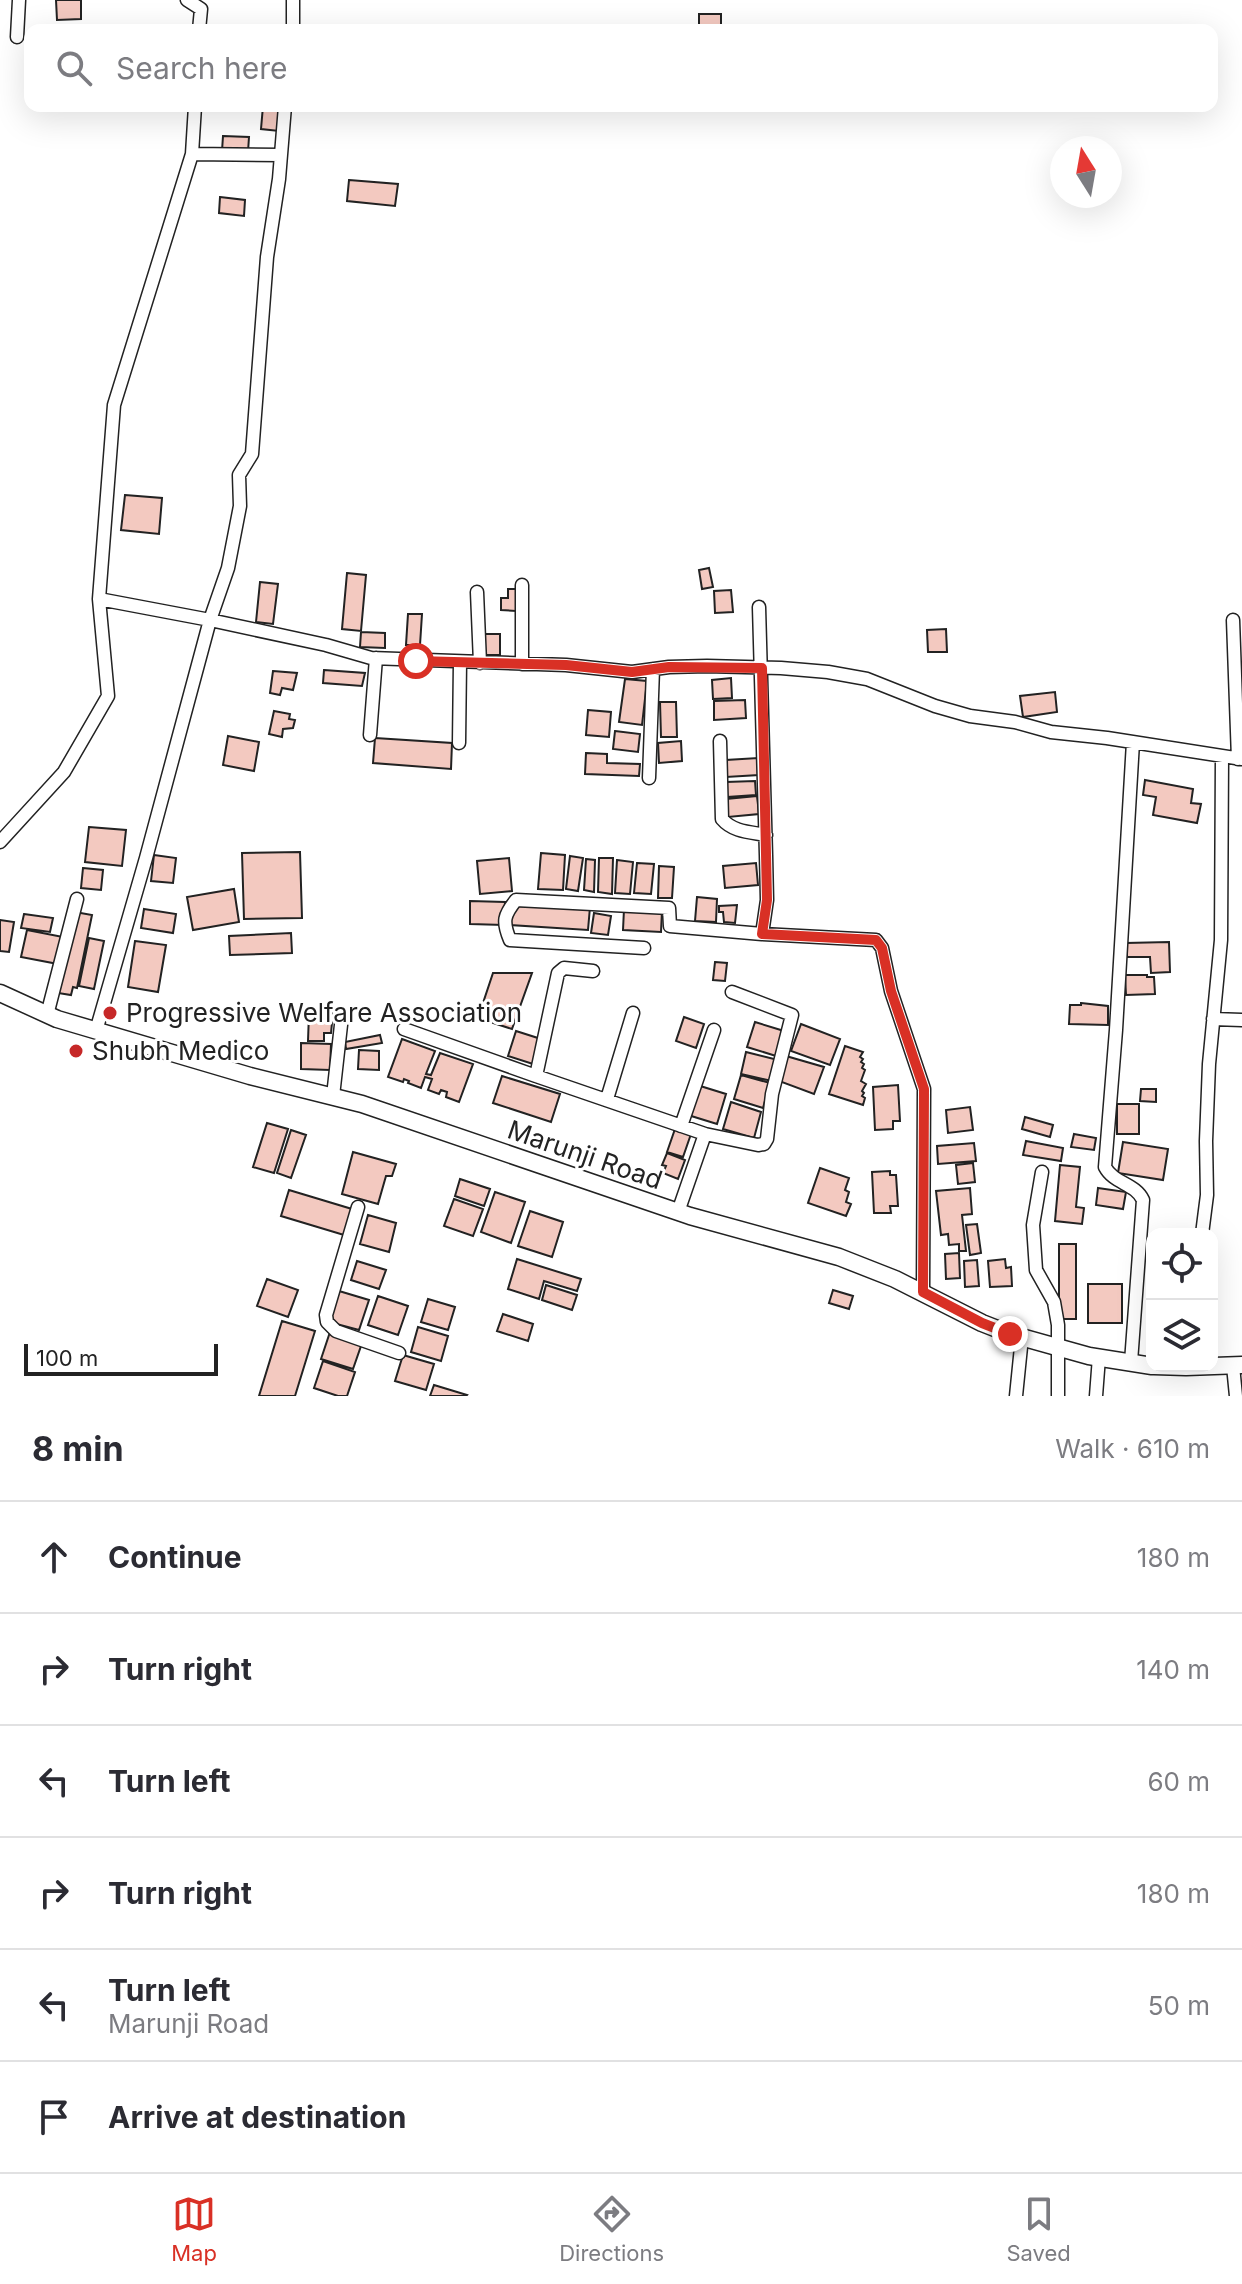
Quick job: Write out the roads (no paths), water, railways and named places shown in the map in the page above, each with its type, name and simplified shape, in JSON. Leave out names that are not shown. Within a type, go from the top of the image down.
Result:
[{"type":"street","points":[[17,37],[19,0]]},
{"type":"street","points":[[187,0],[201,9],[200,24]]},
{"type":"street","points":[[293,0],[293,24]]},
{"type":"street","points":[[0,842],[64,772],[108,696],[99,599],[114,405],[192,154],[195,112]]},
{"type":"street","points":[[96,1031],[210,620],[228,568],[240,506],[239,475],[252,454],[267,257],[285,112]]},
{"type":"street","points":[[192,154],[281,155]]},
{"type":"street","points":[[522,585],[522,664]]},
{"type":"street","points":[[477,592],[480,663]]},
{"type":"street","points":[[99,599],[210,620],[376,658],[600,667],[632,672],[682,667],[828,672],[867,679],[935,706],[970,716],[1015,722],[1051,732],[1240,759],[1233,620]]},
{"type":"street","points":[[759,607],[767,900],[762,934]]},
{"type":"street","points":[[370,735],[376,658]]},
{"type":"street","points":[[459,743],[460,662]]},
{"type":"street","points":[[649,778],[653,669]]},
{"type":"street","points":[[720,741],[722,819],[737,829],[766,835]]},
{"type":"street","points":[[1131,1362],[1143,1200],[1139,1192],[1109,1175],[1105,1167],[1133,742]]},
{"type":"street","points":[[1203,1228],[1207,1195],[1206,1141],[1213,1019],[1221,940],[1222,756]]},
{"type":"street","points":[[47,1015],[77,899]]},
{"type":"street","points":[[644,948],[510,940],[505,914],[516,900],[669,908],[670,926],[876,940],[882,948],[891,991],[924,1089],[923,1292]]},
{"type":"street","points":[[536,1076],[558,973],[564,968],[593,971]]},
{"type":"street","points":[[404,1029],[705,1134],[764,1144],[772,1094],[792,1015],[732,992]]},
{"type":"street","name":"Marunji Road","points":[[0,993],[47,1015],[96,1031],[250,1076],[362,1104],[678,1212],[839,1257],[895,1279],[982,1323],[1022,1337],[1099,1357],[1146,1365]]},
{"type":"street","points":[[607,1099],[633,1013]]},
{"type":"street","points":[[333,1096],[342,1016]]},
{"type":"street","points":[[1213,1019],[1242,1020]]},
{"type":"street","points":[[681,1126],[714,1030]]},
{"type":"street","points":[[678,1212],[705,1134]]},
{"type":"street","points":[[1042,1172],[1033,1225],[1036,1270],[1054,1302],[1058,1325],[1058,1396]]},
{"type":"street","points":[[358,1207],[326,1315],[327,1322],[336,1331],[399,1353]]},
{"type":"street","points":[[1016,1396],[1022,1337]]},
{"type":"street","points":[[1096,1396],[1099,1357]]},
{"type":"street","name":"Marunji Road","points":[[1218,1366],[1238,1366]]},
{"type":"street","points":[[1236,1396],[1238,1366]]},
{"type":"place","name":"Progressive Welfare Association","points":[[110,1013]]},
{"type":"place","name":"Shubh Medico","points":[[76,1051]]}]
